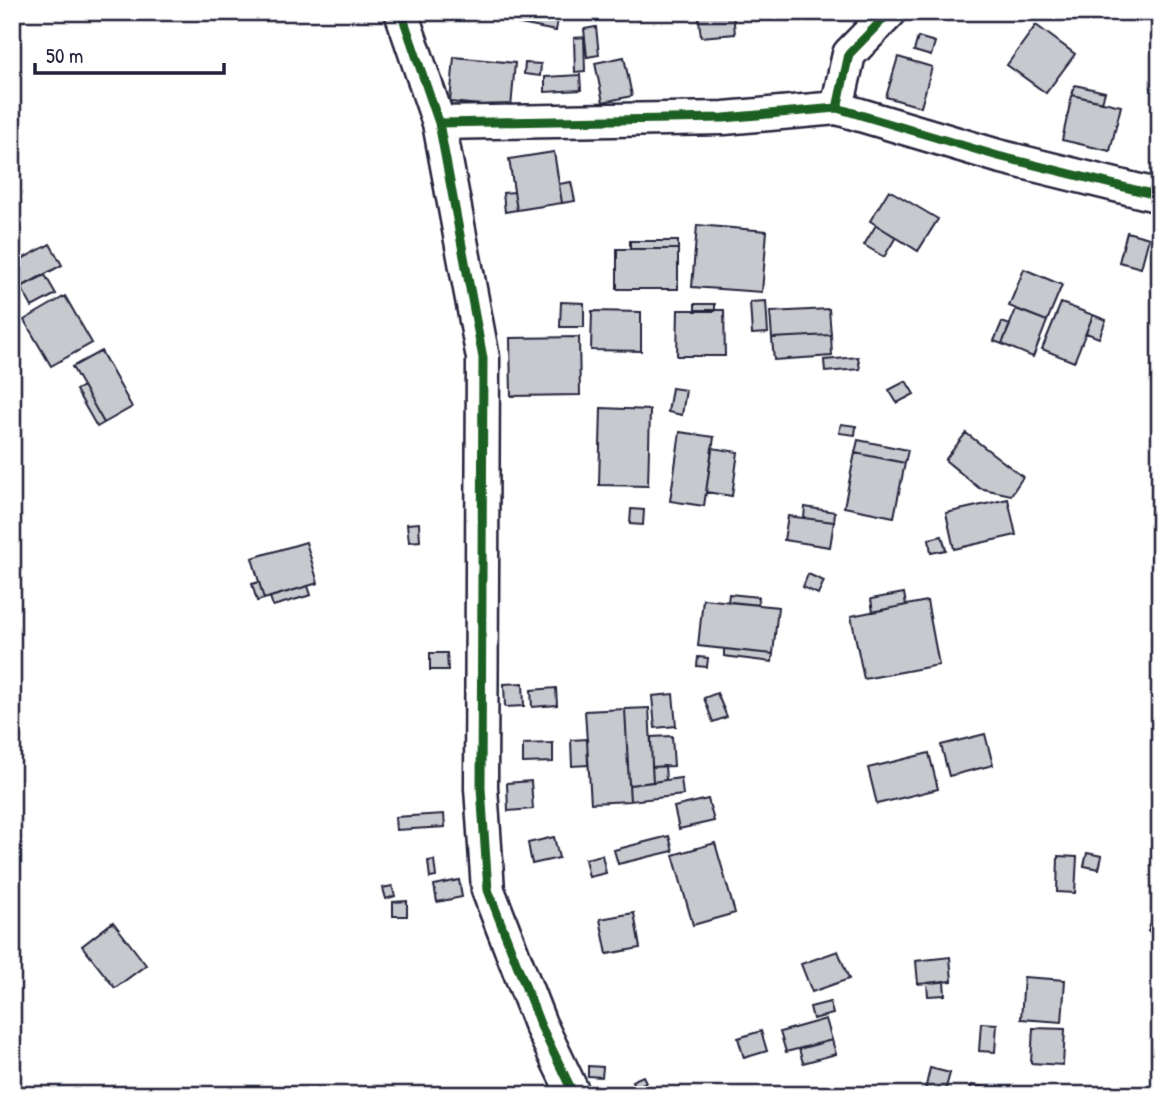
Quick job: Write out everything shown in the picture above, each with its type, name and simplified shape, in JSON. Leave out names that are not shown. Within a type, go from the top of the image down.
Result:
[{"type":"street","points":[[401,12],[439,123],[483,358],[481,788],[488,890],[540,1024],[574,1095]]},
{"type":"street","points":[[838,108],[849,54],[890,12]]},
{"type":"street","points":[[439,123],[724,118],[838,108],[998,156],[1160,197]]},
{"type":"building","points":[[497,12],[559,12],[556,31],[495,19]]},
{"type":"building","points":[[698,12],[733,12],[735,34],[701,37]]},
{"type":"building","points":[[1036,25],[1075,54],[1046,93],[1007,65]]},
{"type":"building","points":[[596,27],[599,55],[587,57],[584,29]]},
{"type":"building","points":[[584,37],[585,71],[575,72],[574,38]]},
{"type":"building","points":[[918,37],[935,42],[931,56],[914,51]]},
{"type":"building","points":[[454,57],[515,63],[511,108],[450,102]]},
{"type":"building","points":[[624,57],[632,96],[603,102],[595,63]]},
{"type":"building","points":[[898,57],[932,67],[921,107],[886,97]]},
{"type":"building","points":[[525,63],[541,64],[540,76],[524,74]]},
{"type":"building","points":[[580,75],[581,90],[545,92],[545,77]]},
{"type":"building","points":[[1075,85],[1105,92],[1102,102],[1072,95]]},
{"type":"building","points":[[1072,95],[1121,106],[1110,151],[1062,140]]},
{"type":"building","points":[[554,152],[562,203],[517,210],[509,159]]},
{"type":"building","points":[[571,182],[575,201],[562,203],[559,184]]},
{"type":"building","points":[[889,190],[938,219],[918,251],[870,221]]},
{"type":"building","points":[[514,192],[517,210],[505,212],[503,193]]},
{"type":"building","points":[[697,225],[767,231],[762,292],[692,287]]},
{"type":"building","points":[[876,225],[896,237],[884,257],[864,245]]},
{"type":"building","points":[[1127,232],[1149,238],[1141,268],[1119,262]]},
{"type":"building","points":[[630,241],[678,241],[678,249],[630,249]]},
{"type":"building","points":[[50,244],[62,265],[21,287],[12,271],[12,264]]},
{"type":"building","points":[[617,249],[678,249],[678,289],[617,289]]},
{"type":"building","points":[[1024,269],[1062,285],[1047,321],[1009,306]]},
{"type":"building","points":[[45,275],[56,294],[32,307],[21,287]]},
{"type":"building","points":[[65,296],[92,343],[51,366],[24,320]]},
{"type":"building","points":[[766,301],[768,333],[752,334],[750,302]]},
{"type":"building","points":[[561,302],[584,303],[584,327],[560,327]]},
{"type":"building","points":[[1061,303],[1093,315],[1074,362],[1042,349]]},
{"type":"building","points":[[695,304],[715,304],[715,311],[695,311]]},
{"type":"building","points":[[829,309],[831,335],[772,338],[770,312]]},
{"type":"building","points":[[1016,309],[1047,321],[1033,357],[1002,344]]},
{"type":"building","points":[[678,310],[724,310],[725,356],[677,356]]},
{"type":"building","points":[[592,311],[641,312],[641,351],[591,350]]},
{"type":"building","points":[[1093,315],[1106,320],[1099,338],[1086,333]]},
{"type":"building","points":[[1002,322],[1010,325],[1002,344],[994,341]]},
{"type":"building","points":[[831,335],[832,356],[774,360],[772,338]]},
{"type":"building","points":[[579,337],[580,395],[511,396],[510,338]]},
{"type":"building","points":[[101,351],[132,407],[104,423],[72,367]]},
{"type":"building","points":[[858,357],[860,369],[825,372],[824,360]]},
{"type":"building","points":[[906,381],[914,394],[897,403],[889,390]]},
{"type":"building","points":[[83,386],[104,423],[97,427],[76,390]]},
{"type":"building","points":[[672,388],[686,390],[682,415],[668,412]]},
{"type":"building","points":[[601,408],[650,410],[648,486],[599,485]]},
{"type":"building","points":[[841,424],[856,426],[855,435],[839,433]]},
{"type":"building","points":[[680,432],[714,437],[704,506],[670,501]]},
{"type":"building","points":[[966,433],[1023,477],[1011,495],[979,488],[945,460]]},
{"type":"building","points":[[858,440],[908,450],[905,463],[855,453]]},
{"type":"building","points":[[712,448],[738,452],[732,496],[706,492]]},
{"type":"building","points":[[855,453],[905,463],[894,517],[844,507]]},
{"type":"building","points":[[1008,499],[1016,535],[954,549],[946,513]]},
{"type":"building","points":[[805,507],[835,512],[834,522],[804,518]]},
{"type":"building","points":[[631,509],[644,510],[643,525],[630,524]]},
{"type":"building","points":[[788,516],[834,522],[830,547],[784,540]]},
{"type":"building","points":[[419,523],[420,541],[409,542],[407,524]]},
{"type":"building","points":[[942,536],[946,550],[931,553],[929,539]]},
{"type":"building","points":[[306,542],[318,583],[264,599],[252,558]]},
{"type":"building","points":[[808,574],[824,581],[818,594],[803,587]]},
{"type":"building","points":[[259,582],[264,599],[257,601],[252,584]]},
{"type":"building","points":[[308,586],[311,595],[273,606],[270,597]]},
{"type":"building","points":[[904,593],[906,605],[873,612],[871,599]]},
{"type":"building","points":[[729,594],[759,597],[758,605],[728,602]]},
{"type":"building","points":[[703,599],[778,607],[773,654],[698,646]]},
{"type":"building","points":[[927,601],[939,665],[864,679],[851,616]]},
{"type":"building","points":[[724,649],[773,654],[772,662],[724,656]]},
{"type":"building","points":[[430,653],[447,653],[448,670],[430,670]]},
{"type":"building","points":[[698,657],[708,658],[707,667],[697,666]]},
{"type":"building","points":[[523,683],[524,706],[505,707],[504,684]]},
{"type":"building","points":[[556,688],[557,705],[532,707],[531,690]]},
{"type":"building","points":[[717,693],[727,717],[713,722],[704,698]]},
{"type":"building","points":[[673,694],[676,726],[655,728],[652,696]]},
{"type":"building","points":[[649,708],[653,782],[629,785],[625,709]]},
{"type":"building","points":[[625,709],[630,801],[591,803],[585,711]]},
{"type":"building","points":[[985,734],[993,765],[949,776],[941,745]]},
{"type":"building","points":[[672,736],[674,766],[652,767],[651,737]]},
{"type":"building","points":[[587,739],[588,765],[572,766],[571,740]]},
{"type":"building","points":[[553,743],[553,762],[523,763],[523,744]]},
{"type":"building","points":[[929,753],[938,789],[877,804],[868,768]]},
{"type":"building","points":[[665,766],[666,780],[653,782],[652,767]]},
{"type":"building","points":[[681,778],[683,795],[630,801],[629,785]]},
{"type":"building","points":[[531,781],[533,809],[508,811],[507,783]]},
{"type":"building","points":[[708,799],[714,821],[679,829],[674,807]]},
{"type":"building","points":[[444,814],[445,827],[396,830],[395,817]]},
{"type":"building","points":[[669,836],[673,851],[618,864],[614,850]]},
{"type":"building","points":[[554,837],[559,858],[532,864],[528,843]]},
{"type":"building","points":[[715,843],[735,913],[693,925],[673,855]]},
{"type":"building","points":[[1087,853],[1102,856],[1099,869],[1084,866]]},
{"type":"building","points":[[602,855],[606,873],[589,877],[585,859]]},
{"type":"building","points":[[1058,856],[1077,857],[1075,893],[1057,892]]},
{"type":"building","points":[[434,860],[436,877],[430,878],[428,861]]},
{"type":"building","points":[[459,880],[462,897],[437,902],[434,885]]},
{"type":"building","points":[[392,886],[395,896],[386,899],[383,888]]},
{"type":"building","points":[[1160,896],[1160,935],[1148,931]]},
{"type":"building","points":[[407,901],[407,916],[393,916],[393,902]]},
{"type":"building","points":[[634,913],[640,948],[607,954],[600,919]]},
{"type":"building","points":[[113,922],[146,965],[115,988],[82,946]]},
{"type":"building","points":[[838,951],[849,979],[812,992],[801,964]]},
{"type":"building","points":[[950,957],[952,981],[918,984],[916,961]]},
{"type":"building","points":[[1024,977],[1065,980],[1062,1022],[1021,1019]]},
{"type":"building","points":[[944,981],[945,995],[928,996],[927,983]]},
{"type":"building","points":[[830,1002],[833,1014],[813,1019],[810,1007]]},
{"type":"building","points":[[826,1019],[832,1040],[786,1052],[780,1032]]},
{"type":"building","points":[[981,1023],[997,1024],[995,1052],[979,1051]]},
{"type":"building","points":[[1033,1028],[1065,1029],[1063,1065],[1031,1063]]},
{"type":"building","points":[[761,1031],[767,1051],[744,1058],[738,1038]]},
{"type":"building","points":[[832,1040],[836,1054],[803,1063],[799,1049]]},
{"type":"building","points":[[588,1066],[603,1067],[602,1077],[588,1076]]},
{"type":"building","points":[[930,1068],[950,1073],[944,1095],[924,1095]]},
{"type":"building","points":[[643,1076],[646,1082],[635,1088],[632,1081]]},
{"type":"building","points":[[971,1085],[1004,1090],[1003,1095],[970,1095]]},
{"type":"cycle path","points":[[401,12],[439,123],[483,358],[481,788],[488,890],[540,1024],[574,1095]]},
{"type":"cycle path","points":[[439,123],[724,118],[837,108],[849,54],[890,12]]},
{"type":"cycle path","points":[[837,108],[998,156],[1160,196]]}]
